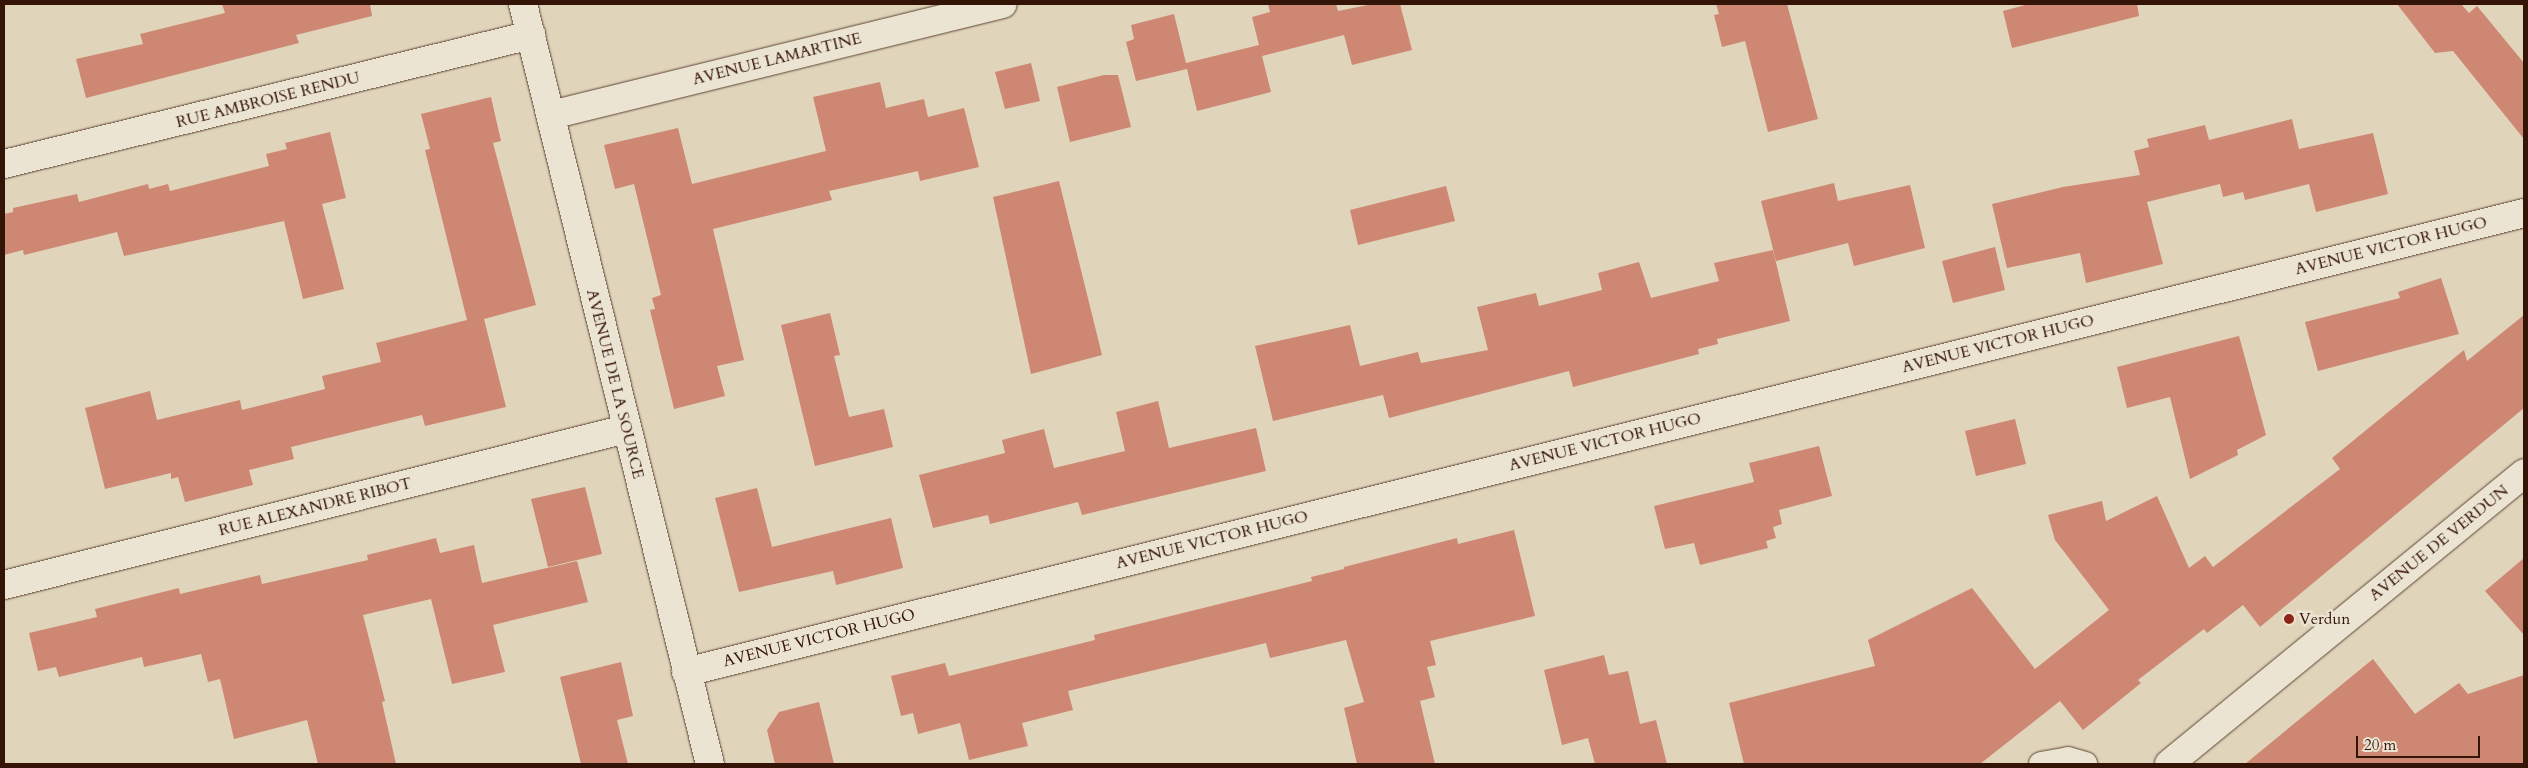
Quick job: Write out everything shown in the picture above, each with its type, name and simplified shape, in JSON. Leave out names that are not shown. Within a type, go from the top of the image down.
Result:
[{"type":"street","name":"AVENUE DE LA SOURCE","points":[[523,4],[626,429],[710,764]]},
{"type":"street","name":"AVENUE LAMARTINE","points":[[551,115],[1003,4]]},
{"type":"street","name":"RUE AMBROISE RENDU","points":[[4,164],[532,36]]},
{"type":"street","name":"AVENUE VICTOR HUGO","points":[[686,672],[2524,213]]},
{"type":"street","name":"RUE ALEXANDRE RIBOT","points":[[4,585],[626,429]]},
{"type":"street","name":"AVENUE DE VERDUN","points":[[2169,764],[2524,473]]},
{"type":"lane","points":[[2040,764],[2068,759],[2085,764]]},
{"type":"building","points":[[222,4],[370,4],[372,16],[296,35],[299,43],[86,98],[76,59],[143,44],[140,34],[225,13]]},
{"type":"building","points":[[1268,4],[1336,4],[1338,11],[1373,4],[1400,4],[1412,50],[1352,65],[1344,35],[1262,56],[1271,92],[1197,111],[1187,69],[1136,81],[1126,42],[1134,39],[1131,25],[1174,14],[1186,63],[1259,45],[1252,17],[1270,12]]},
{"type":"building","points":[[1716,4],[1787,4],[1818,119],[1768,132],[1745,41],[1722,47],[1714,15],[1719,14]]},
{"type":"building","points":[[2029,4],[2137,4],[2139,16],[2012,48],[2003,11]]},
{"type":"building","points":[[2397,4],[2461,4],[2469,13],[2477,6],[2524,63],[2524,139],[2453,51],[2435,53]]},
{"type":"building","points":[[1031,63],[1040,101],[1005,109],[995,72]]},
{"type":"building","points":[[1104,75],[1118,75],[1131,127],[1070,142],[1057,87]]},
{"type":"building","points":[[880,82],[886,108],[924,99],[928,117],[964,108],[979,167],[920,181],[918,171],[829,191],[832,200],[713,229],[744,360],[717,366],[725,396],[674,409],[650,310],[655,309],[652,298],[661,295],[634,184],[615,189],[604,145],[678,128],[692,184],[826,151],[813,97]]},
{"type":"building","points":[[491,97],[501,141],[493,143],[536,305],[484,319],[506,407],[425,426],[422,415],[291,447],[294,459],[249,470],[253,485],[185,502],[178,477],[171,479],[171,473],[105,489],[85,408],[150,391],[157,420],[240,400],[242,410],[325,389],[322,376],[381,362],[376,343],[467,320],[425,150],[430,149],[421,114]]},
{"type":"building","points":[[2292,119],[2299,149],[2373,133],[2388,194],[2316,212],[2309,184],[2245,200],[2243,192],[2223,197],[2220,184],[2147,202],[2163,264],[2086,283],[2080,253],[2007,268],[1992,204],[2063,187],[2140,175],[2134,151],[2149,147],[2147,139],[2205,125],[2209,140]]},
{"type":"building","points":[[330,132],[346,198],[322,204],[344,289],[303,299],[284,221],[124,256],[117,232],[24,255],[23,250],[4,255],[4,214],[13,212],[13,208],[77,194],[79,202],[148,184],[149,189],[168,184],[170,191],[269,166],[266,154],[287,149],[285,143]]},
{"type":"building","points":[[1059,181],[1102,355],[1031,374],[993,197]]},
{"type":"building","points":[[1834,183],[1838,201],[1910,185],[1925,248],[1854,266],[1848,243],[1776,261],[1761,201]]},
{"type":"building","points":[[1446,186],[1455,221],[1358,245],[1350,210]]},
{"type":"building","points":[[1995,247],[2005,290],[1953,303],[1942,261]]},
{"type":"building","points":[[1773,250],[1790,321],[1717,339],[1718,344],[1698,349],[1699,354],[1573,387],[1569,371],[1389,418],[1383,395],[1273,421],[1255,346],[1350,325],[1360,366],[1418,352],[1421,363],[1488,350],[1477,307],[1536,293],[1539,306],[1602,290],[1598,273],[1639,262],[1651,298],[1719,281],[1714,263]]},
{"type":"building","points":[[2441,278],[2459,334],[2318,371],[2305,322],[2400,298],[2398,292]]},
{"type":"building","points":[[830,313],[840,355],[834,356],[849,417],[884,409],[893,447],[815,466],[781,325]]},
{"type":"building","points":[[2524,315],[2524,408],[2260,627],[2243,605],[2207,633],[2204,629],[2138,680],[2141,683],[2083,730],[2060,701],[1980,764],[1744,764],[1729,703],[1875,666],[1868,640],[1972,588],[2035,669],[2109,610],[2055,540],[2048,515],[2102,501],[2106,521],[2157,496],[2189,568],[2205,556],[2213,567],[2340,469],[2332,458],[2464,350],[2467,361]]},
{"type":"building","points":[[2239,336],[2266,435],[2237,450],[2238,455],[2190,479],[2170,397],[2127,408],[2117,367]]},
{"type":"building","points":[[1158,401],[1169,448],[1256,428],[1266,471],[1082,515],[1078,502],[990,524],[988,515],[933,528],[919,475],[1005,453],[1002,440],[1044,429],[1054,468],[1125,451],[1116,412]]},
{"type":"building","points":[[2015,419],[2026,464],[1976,476],[1965,431]]},
{"type":"building","points":[[1819,446],[1832,496],[1779,510],[1782,524],[1773,527],[1776,538],[1766,541],[1768,548],[1700,565],[1694,543],[1665,549],[1654,506],[1754,482],[1749,463]]},
{"type":"building","points":[[585,487],[602,554],[548,567],[531,499]]},
{"type":"building","points":[[757,488],[772,547],[891,518],[903,568],[836,585],[833,571],[739,592],[715,498]]},
{"type":"building","points":[[1514,530],[1535,616],[1430,641],[1436,665],[1427,667],[1435,697],[1420,701],[1435,764],[1357,764],[1344,708],[1364,702],[1346,640],[1270,658],[1266,643],[1068,691],[1073,710],[1022,723],[1028,746],[969,760],[960,723],[918,734],[913,713],[901,716],[891,676],[945,663],[949,676],[1095,640],[1094,635],[1312,581],[1311,577],[1344,569],[1344,567],[1457,538],[1458,544]]},
{"type":"building","points":[[436,538],[440,553],[474,545],[482,583],[577,561],[588,602],[493,625],[505,672],[452,684],[431,599],[363,615],[385,701],[382,702],[396,764],[318,764],[307,720],[234,739],[220,679],[208,682],[201,654],[144,667],[142,657],[59,677],[56,667],[38,671],[29,633],[97,617],[95,609],[179,588],[180,594],[260,575],[262,584],[368,560],[367,555]]},
{"type":"building","points":[[2524,558],[2524,635],[2485,591]]},
{"type":"building","points":[[1604,655],[1609,675],[1628,671],[1640,724],[1656,720],[1667,764],[1595,764],[1588,738],[1562,745],[1544,670]]},
{"type":"building","points":[[2373,659],[2415,714],[2459,683],[2468,694],[2524,675],[2524,764],[2245,764]]},
{"type":"building","points":[[621,662],[633,716],[617,720],[628,764],[581,764],[560,677]]},
{"type":"building","points":[[819,702],[834,764],[775,764],[767,730],[779,712]]},
{"type":"place","name":"Verdun","points":[[2289,619]]}]
